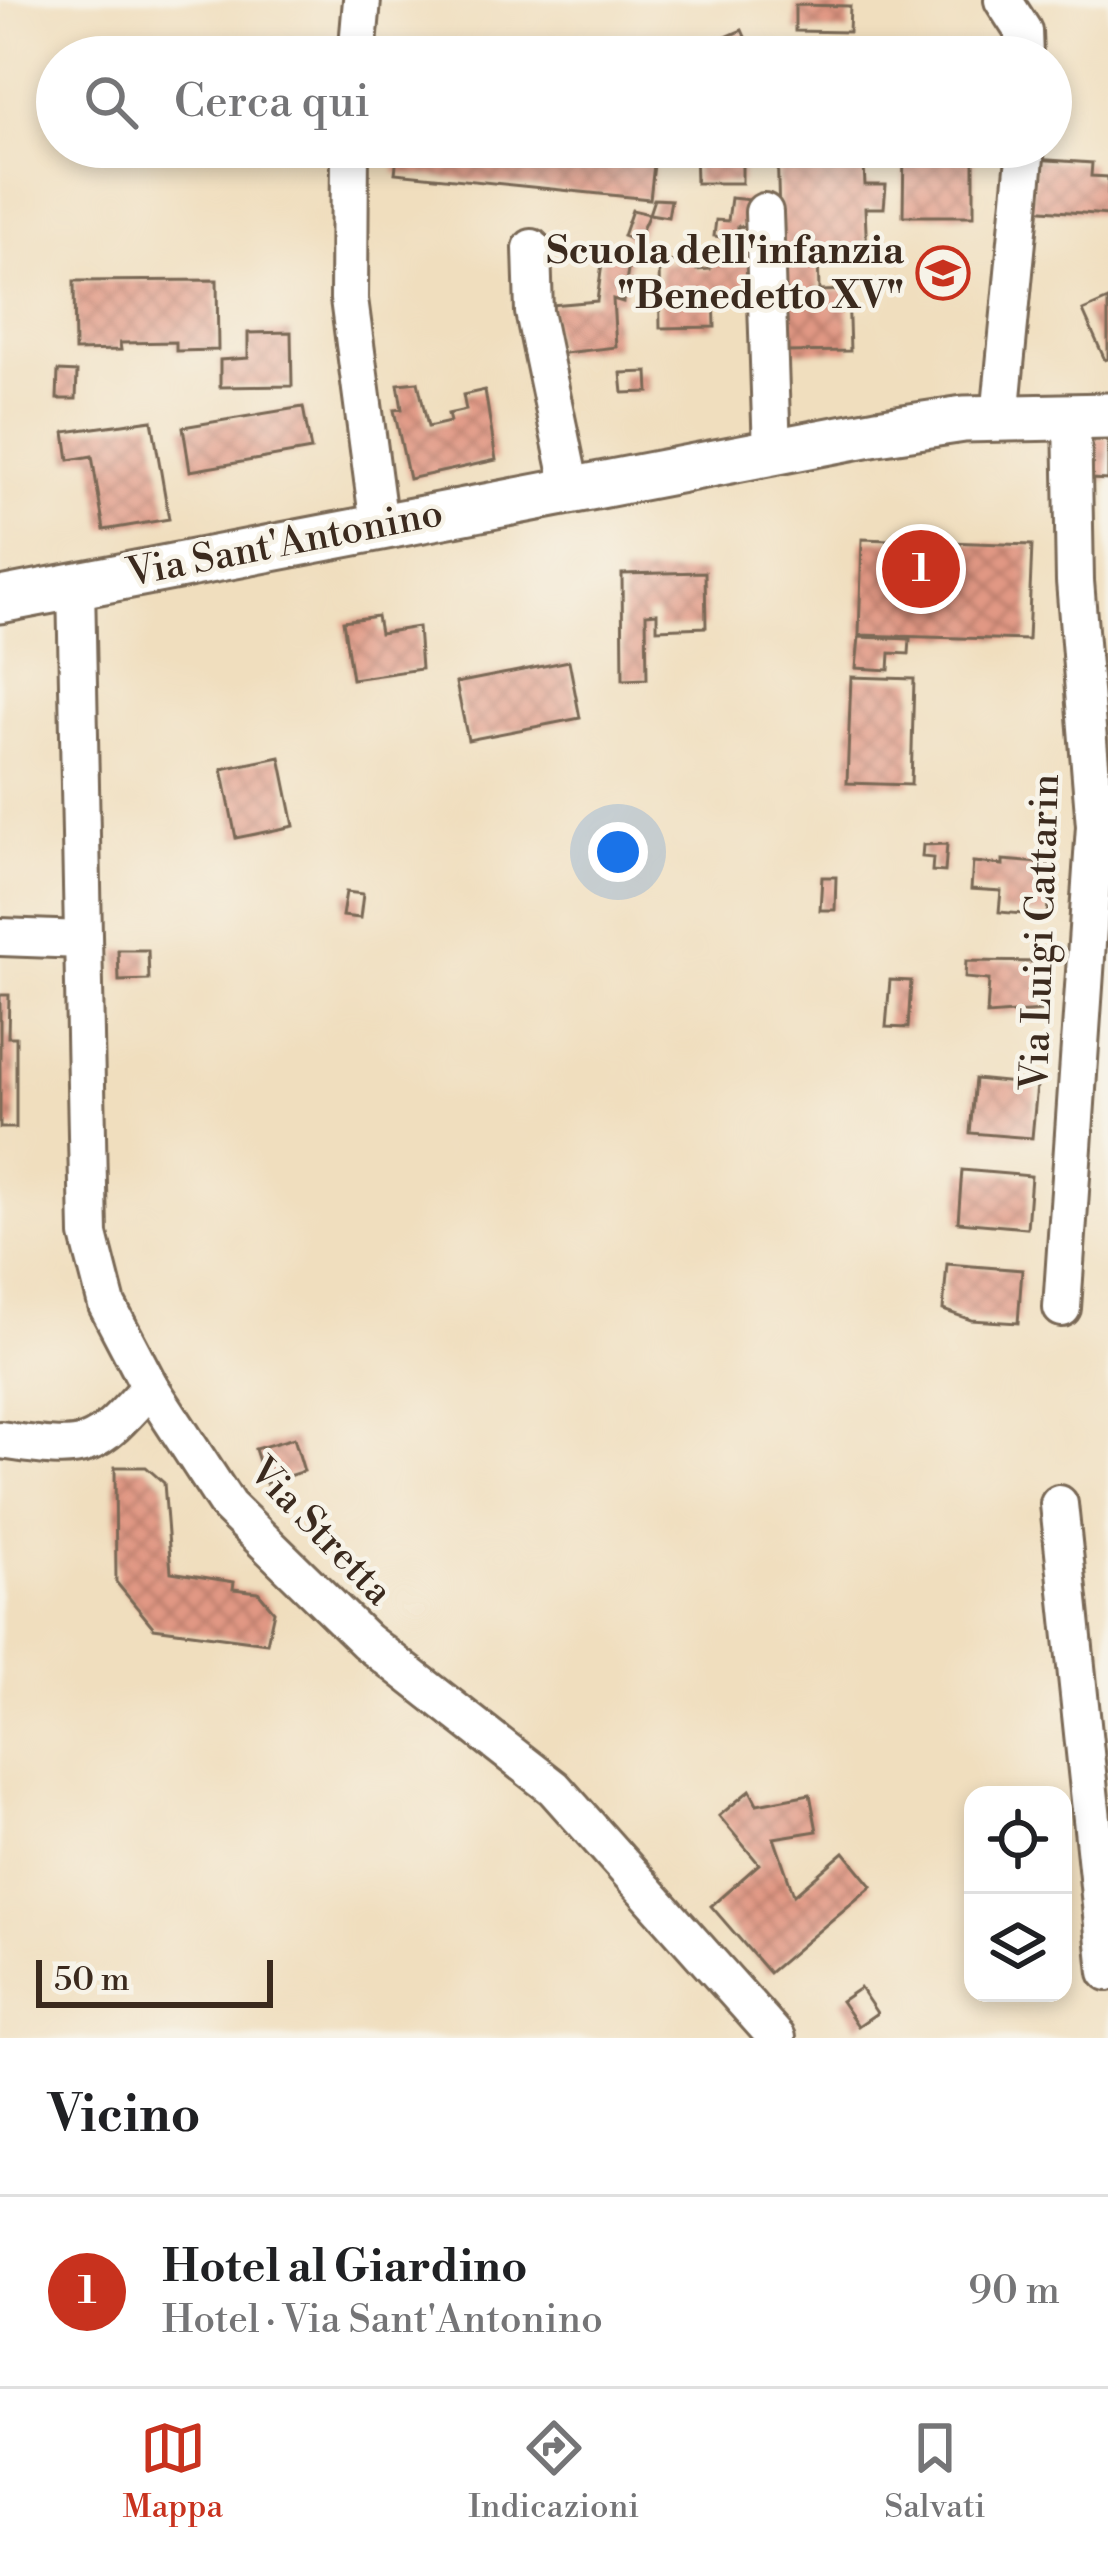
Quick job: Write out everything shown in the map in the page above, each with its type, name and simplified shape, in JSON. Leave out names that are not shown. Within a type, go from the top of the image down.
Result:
[{"type":"main road","name":"Via Sant'Antonino","points":[[0,600],[772,452],[1000,418],[1090,416]]},
{"type":"street","points":[[359,36],[362,0]]},
{"type":"street","points":[[1003,0],[1023,36]]},
{"type":"street","points":[[350,168],[351,320],[380,525]]},
{"type":"street","points":[[1000,418],[1024,168]]},
{"type":"street","points":[[764,212],[772,452]]},
{"type":"street","points":[[532,248],[534,312],[571,489]]},
{"type":"street","name":"Via Luigi Cattarin","points":[[1062,1308],[1095,826],[1076,581],[1090,416]]},
{"type":"street","name":"Via Stretta","points":[[76,585],[89,1235],[107,1305],[151,1387],[228,1506],[366,1641],[554,1788],[777,2038]]},
{"type":"street","points":[[0,937],[83,940]]},
{"type":"street","points":[[0,1440],[69,1448],[105,1437],[151,1387]]},
{"type":"street","points":[[1059,1504],[1108,1972]]},
{"type":"building","points":[[795,5],[850,6],[849,32],[795,31]]},
{"type":"building","points":[[1092,163],[1091,176],[1108,177],[1108,215],[1030,209],[1033,168]]},
{"type":"building","points":[[396,168],[654,168],[650,199],[395,173]]},
{"type":"building","points":[[696,168],[742,168],[742,183],[696,183]]},
{"type":"building","points":[[778,168],[864,168],[865,185],[886,185],[884,208],[865,208],[867,255],[818,256],[819,291],[848,290],[850,351],[783,352]]},
{"type":"building","points":[[904,168],[974,168],[974,216],[903,216]]},
{"type":"building","points":[[731,198],[751,200],[749,227],[738,226],[737,239],[714,236],[716,220],[728,221]]},
{"type":"building","points":[[654,199],[671,200],[668,217],[649,214]]},
{"type":"building","points":[[632,210],[649,214],[637,241],[623,236]]},
{"type":"building","points":[[604,248],[631,251],[623,302],[613,299],[616,347],[556,354],[550,305],[597,301]]},
{"type":"building","points":[[754,252],[755,294],[714,294],[715,327],[660,328],[659,262],[697,261],[697,270],[710,269],[710,253]]},
{"type":"building","points":[[217,280],[218,350],[176,351],[176,342],[120,343],[121,350],[75,351],[74,281]]},
{"type":"building","points":[[1108,300],[1108,359],[1105,360],[1083,311]]},
{"type":"building","points":[[291,332],[292,386],[220,387],[220,360],[248,358],[248,333]]},
{"type":"building","points":[[58,371],[77,372],[76,399],[57,399]]},
{"type":"building","points":[[648,372],[649,392],[623,393],[621,373]]},
{"type":"building","points":[[418,382],[428,427],[450,422],[448,414],[466,410],[463,395],[485,390],[496,460],[409,479],[394,410],[402,409],[398,384]]},
{"type":"building","points":[[303,407],[311,450],[190,471],[183,427]]},
{"type":"building","points":[[152,420],[169,519],[104,530],[92,456],[69,460],[65,432]]},
{"type":"building","points":[[1091,437],[1108,437],[1108,480],[1090,479]]},
{"type":"building","points":[[862,539],[1032,545],[1028,640],[859,635]]},
{"type":"building","points":[[705,572],[706,627],[657,629],[657,613],[646,614],[647,679],[623,680],[622,574]]},
{"type":"building","points":[[377,616],[380,633],[418,627],[421,669],[352,679],[343,621]]},
{"type":"building","points":[[859,637],[910,639],[909,654],[890,653],[889,670],[856,668]]},
{"type":"building","points":[[569,661],[580,718],[468,740],[456,683]]},
{"type":"building","points":[[851,677],[914,679],[911,785],[847,783]]},
{"type":"building","points":[[280,757],[294,826],[236,838],[222,769]]},
{"type":"building","points":[[947,844],[945,872],[932,871],[933,858],[922,857],[923,845]]},
{"type":"building","points":[[1003,860],[1051,864],[1047,916],[999,912],[1001,891],[971,889],[973,862],[1003,865]]},
{"type":"building","points":[[822,877],[836,877],[835,910],[820,910]]},
{"type":"building","points":[[346,892],[363,894],[360,918],[342,916]]},
{"type":"building","points":[[118,950],[148,950],[149,980],[119,981]]},
{"type":"building","points":[[966,961],[1044,962],[1042,1011],[987,1015],[989,980],[965,978]]},
{"type":"building","points":[[890,980],[911,981],[908,1028],[886,1027]]},
{"type":"building","points":[[0,995],[9,995],[8,1037],[16,1037],[16,1128],[0,1128]]},
{"type":"building","points":[[975,1079],[1037,1085],[1032,1138],[970,1133]]},
{"type":"building","points":[[962,1170],[1031,1176],[1027,1228],[958,1222]]},
{"type":"building","points":[[947,1264],[1022,1270],[1018,1323],[971,1320],[943,1310]]},
{"type":"building","points":[[294,1438],[304,1471],[266,1483],[255,1449]]},
{"type":"building","points":[[115,1467],[146,1467],[164,1483],[171,1572],[234,1582],[233,1589],[258,1592],[274,1611],[267,1643],[154,1628],[116,1582]]},
{"type":"building","points":[[750,1790],[757,1804],[810,1794],[817,1831],[774,1838],[794,1895],[844,1852],[872,1886],[769,1973],[711,1906],[759,1864],[719,1816]]},
{"type":"building","points":[[860,1988],[877,2013],[858,2026],[841,2001]]},
{"type":"place","name":"Scuola dell'infanzia \"Benedetto XV\"","points":[[943,273]]},
{"type":"place","name":"Hotel al Giardino","points":[[921,569]]}]
